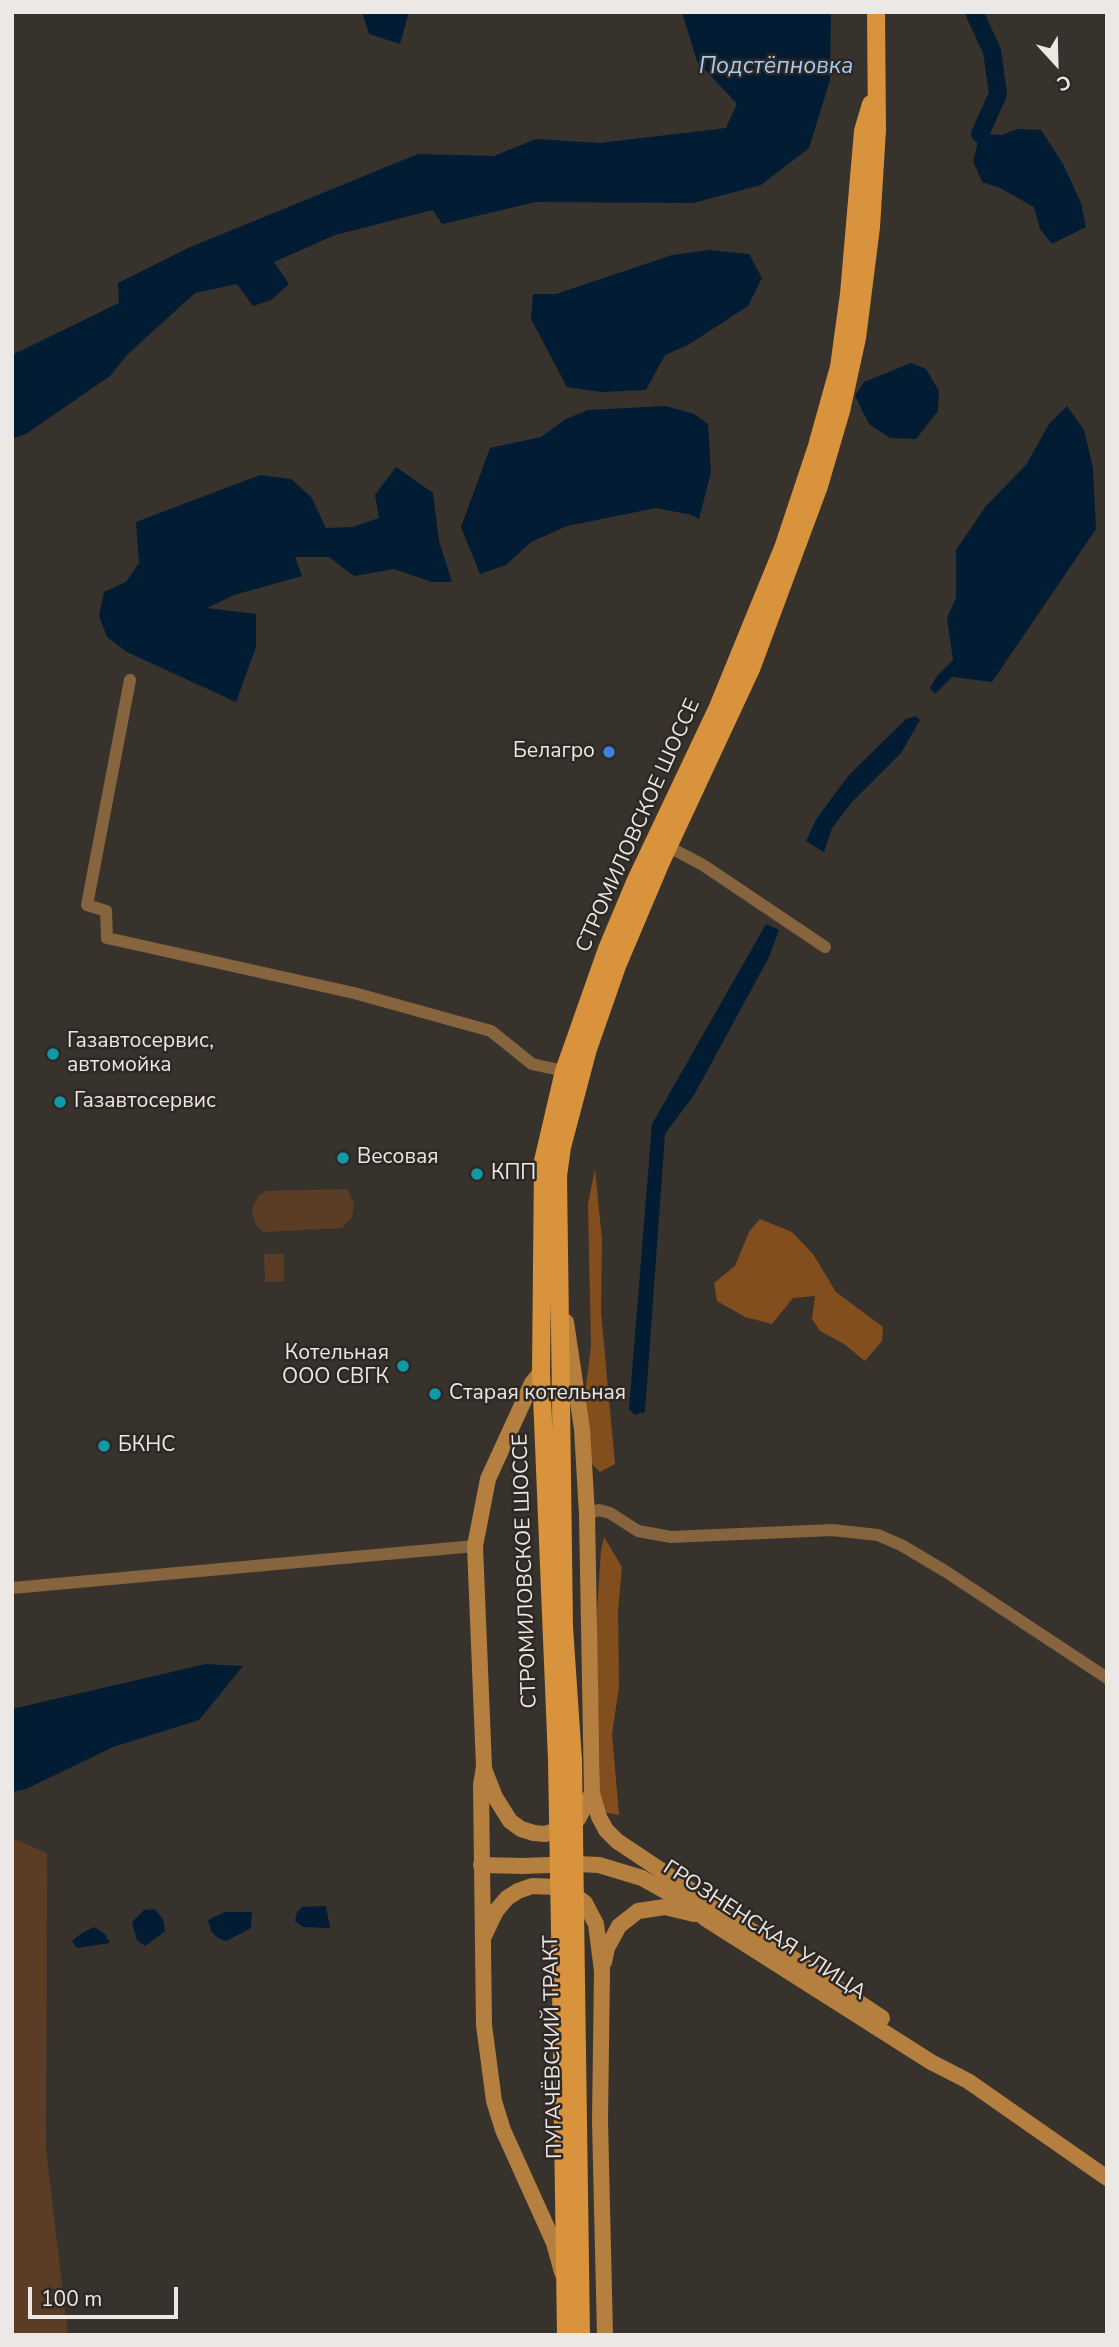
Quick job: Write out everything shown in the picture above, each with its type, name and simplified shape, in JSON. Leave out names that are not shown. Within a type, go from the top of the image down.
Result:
[{"type":"main road","name":"СТРОМИЛОВСКОЕ ШОССЕ","points":[[565,1760],[558,1176],[562,1147],[588,1049],[617,966],[751,669],[819,486],[841,411],[858,338],[871,227],[877,131],[876,12]]},
{"type":"main road","name":"СТРОМИЛОВСКОЕ ШОССЕ","points":[[565,1760],[541,1372],[543,1161],[564,1072],[604,957],[628,899],[718,707],[778,560],[817,446],[839,367],[849,294],[863,131],[875,94]]},
{"type":"main road","points":[[484,1767],[502,1810],[520,1829],[534,1833],[545,1834],[568,1827],[578,1819],[592,1793],[587,1514],[582,1429],[559,1278]]},
{"type":"main road","points":[[541,1372],[532,1383],[488,1479],[475,1546],[484,1767],[481,1785],[484,2025],[494,2101],[502,2130],[554,2243],[565,2283]]},
{"type":"main road","name":"ПУГАЧЁВСКИЙ ТРАКТ","points":[[565,1760],[568,1984],[566,2335]]},
{"type":"main road","name":"ГРОЗНЕНСКАЯ УЛИЦА","points":[[592,1793],[599,1817],[606,1830],[617,1841],[935,2053],[968,2081],[1107,2178]]},
{"type":"main road","points":[[481,1865],[520,1857],[582,1854],[624,1861],[665,1875]]},
{"type":"main road","name":"ГРОЗНЕНСКАЯ УЛИЦА","points":[[481,1865],[599,1865],[642,1878],[685,1902],[706,1919],[931,2062],[968,2081]]},
{"type":"main road","points":[[483,1938],[496,1911],[507,1898],[532,1886],[557,1887],[573,1894],[585,1903],[596,1924],[601,1971],[600,2121],[605,2335]]},
{"type":"main road","points":[[601,1971],[618,1926],[638,1911],[665,1906],[706,1919]]},
{"type":"main road","name":"ПУГАЧЁВСКИЙ ТРАКТ","points":[[568,1984],[581,2335]]},
{"type":"street","points":[[131,680],[87,905],[106,911],[107,938],[354,993],[491,1031],[532,1064],[564,1072]]},
{"type":"street","points":[[669,846],[825,947]]},
{"type":"street","points":[[587,1514],[599,1510],[610,1513],[638,1531],[671,1537],[832,1530],[878,1535],[945,1571],[1107,1678]]},
{"type":"street","points":[[12,1588],[475,1546]]},
{"type":"shaded area","points":[[595,1169],[602,1240],[601,1312],[615,1464],[600,1472],[590,1462],[585,1394],[591,1346],[588,1204]]},
{"type":"shaded area","points":[[347,1189],[354,1204],[352,1217],[342,1228],[263,1232],[255,1224],[252,1210],[258,1196],[266,1191]]},
{"type":"shaded area","points":[[760,1219],[792,1232],[813,1254],[836,1292],[883,1327],[882,1341],[865,1361],[844,1344],[820,1331],[812,1319],[815,1296],[793,1298],[772,1324],[745,1317],[717,1301],[714,1283],[735,1266],[749,1232]]},
{"type":"shaded area","points":[[264,1254],[284,1254],[284,1281],[265,1282]]},
{"type":"shaded area","points":[[604,1537],[622,1567],[618,1611],[619,1687],[612,1734],[619,1815],[598,1811],[600,1771],[596,1627]]},
{"type":"shaded area","points":[[12,1838],[47,1853],[46,2149],[68,2335],[12,2335]]},
{"type":"water","points":[[362,12],[409,12],[400,44],[369,34]]},
{"type":"water","name":"Подстёпновка","points":[[682,12],[831,12],[830,80],[809,148],[761,185],[693,203],[536,202],[442,224],[433,210],[335,235],[274,262],[289,284],[271,300],[253,306],[237,284],[195,293],[128,354],[110,376],[26,434],[12,439],[12,355],[119,303],[118,283],[188,248],[418,154],[494,156],[536,139],[600,143],[726,128],[737,104],[697,61]]},
{"type":"water","points":[[1017,129],[1041,130],[1063,164],[1081,203],[1086,227],[1052,244],[1040,229],[1034,207],[1000,188],[982,182],[973,161],[980,134],[1002,135]]},
{"type":"water","points":[[709,250],[749,254],[762,278],[748,306],[688,345],[665,355],[646,390],[601,392],[567,387],[531,319],[533,294],[556,294],[672,255]]},
{"type":"water","points":[[911,363],[926,369],[939,391],[938,411],[916,439],[890,438],[869,424],[855,396],[864,382]]},
{"type":"water","points":[[665,406],[694,414],[708,424],[711,472],[699,519],[692,515],[656,508],[567,526],[531,542],[506,565],[480,574],[461,527],[490,448],[541,437],[566,419],[588,410]]},
{"type":"water","points":[[1067,406],[1084,430],[1093,468],[1096,529],[992,682],[952,677],[935,694],[930,688],[937,676],[953,660],[947,618],[956,598],[956,550],[986,506],[1026,465],[1049,424]]},
{"type":"water","points":[[396,467],[433,493],[439,541],[452,582],[432,582],[394,569],[354,576],[329,557],[295,557],[302,576],[234,595],[207,608],[256,614],[256,647],[236,702],[127,652],[107,637],[99,616],[104,592],[126,582],[139,563],[136,522],[260,475],[291,479],[311,497],[326,528],[352,527],[379,518],[375,495]]},
{"type":"water","points":[[916,716],[920,720],[901,753],[852,802],[832,828],[824,852],[806,841],[817,818],[849,775],[906,719]]},
{"type":"water","points":[[766,924],[779,930],[769,957],[694,1095],[665,1134],[645,1412],[635,1415],[629,1409],[652,1124]]},
{"type":"water","points":[[206,1664],[243,1666],[199,1720],[113,1747],[26,1789],[12,1792],[12,1709]]},
{"type":"water","points":[[326,1906],[330,1928],[303,1927],[295,1921],[297,1912],[302,1907]]},
{"type":"water","points":[[155,1909],[163,1919],[165,1931],[145,1946],[137,1940],[132,1922],[144,1910]]},
{"type":"water","points":[[225,1912],[252,1912],[251,1928],[226,1941],[218,1938],[211,1931],[208,1920]]},
{"type":"water","points":[[94,1927],[105,1934],[110,1943],[77,1948],[72,1941]]},
{"type":"waterway","points":[[974,12],[992,51],[998,94],[980,134]]},
{"type":"place","name":"Белагро","points":[[609,752]]},
{"type":"place","name":"Газавтосервис, автомойка","points":[[53,1054]]},
{"type":"place","name":"Газавтосервис","points":[[60,1102]]},
{"type":"place","name":"Весовая","points":[[343,1158]]},
{"type":"place","name":"КПП","points":[[477,1174]]},
{"type":"place","name":"Котельная ООО СВГК","points":[[403,1366]]},
{"type":"place","name":"Старая котельная","points":[[435,1394]]},
{"type":"place","name":"БКНС","points":[[104,1446]]}]
